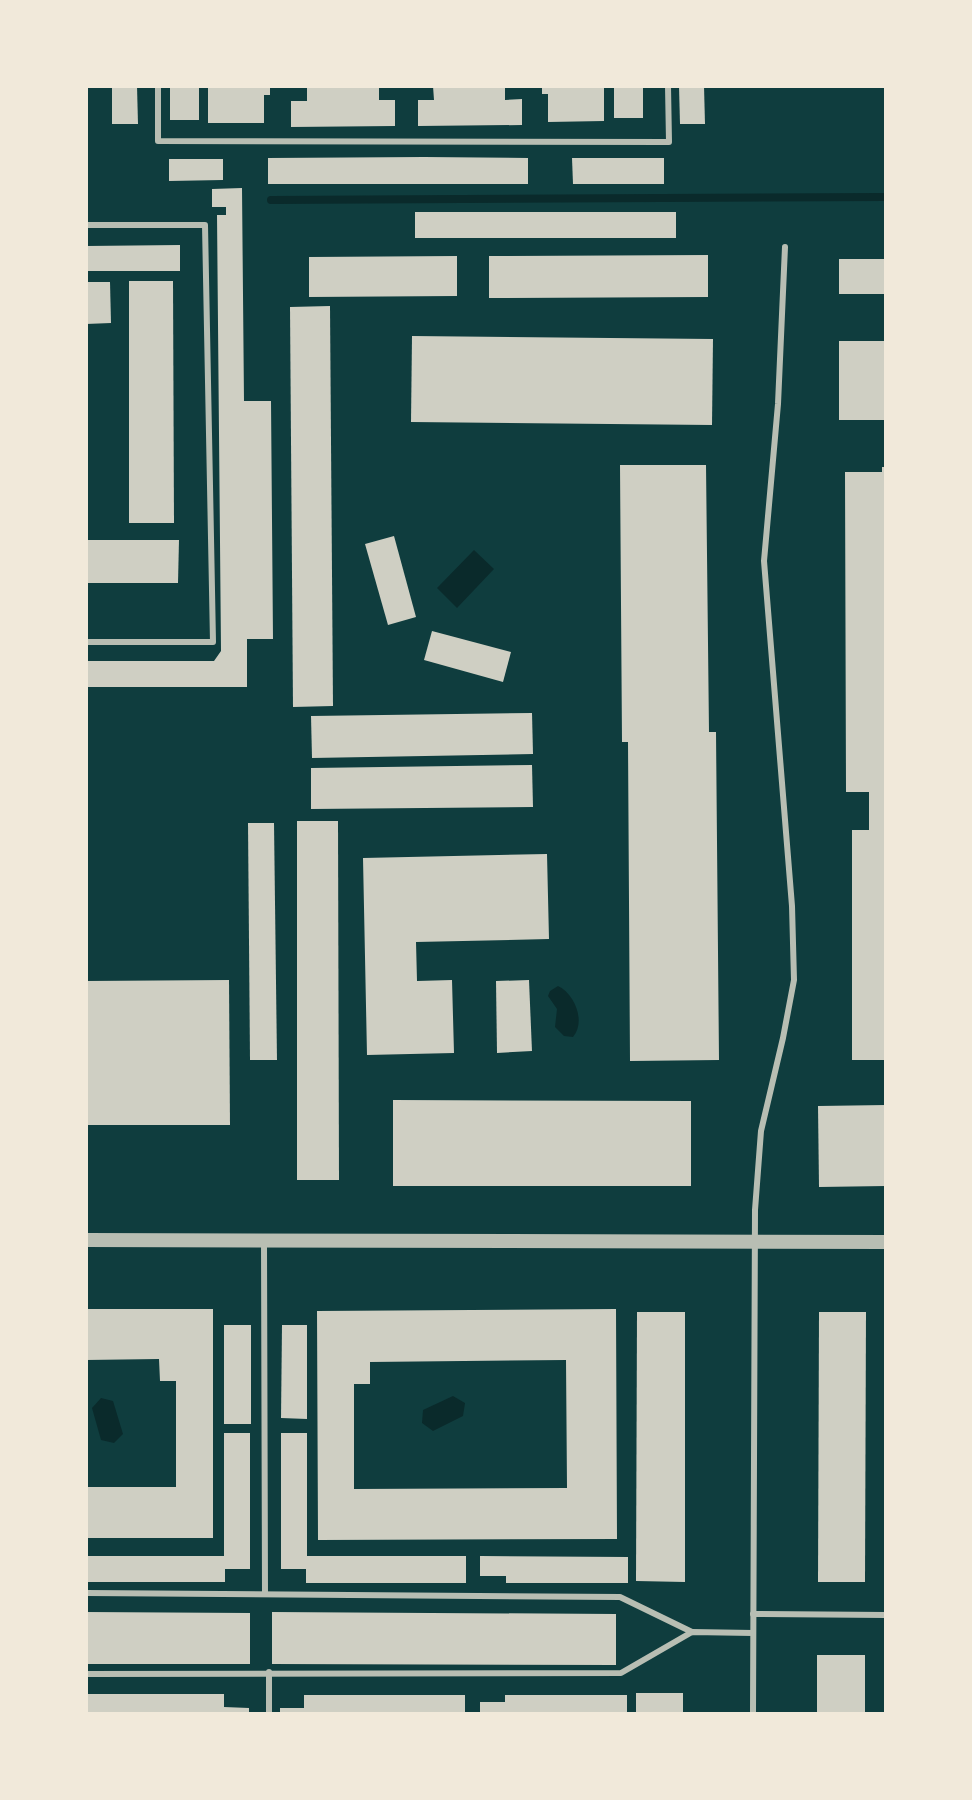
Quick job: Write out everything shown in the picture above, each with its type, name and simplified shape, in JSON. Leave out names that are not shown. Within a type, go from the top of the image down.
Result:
[{"type":"street","points":[[86,1240],[886,1242]]},
{"type":"lane","points":[[158,86],[158,141],[669,142],[668,86]]},
{"type":"lane","points":[[86,225],[205,225],[213,642],[86,642]]},
{"type":"lane","points":[[753,1714],[753,1242],[761,1131],[794,980],[792,906],[764,561],[778,404],[785,247]]},
{"type":"lane","points":[[264,1239],[265,1593]]},
{"type":"lane","points":[[86,1593],[620,1597],[692,1632],[753,1633]]},
{"type":"lane","points":[[753,1614],[886,1615]]},
{"type":"lane","points":[[86,1674],[621,1673],[692,1632]]},
{"type":"lane","points":[[269,1672],[269,1714]]},
{"type":"water","points":[[474,550],[494,569],[457,608],[437,588]]},
{"type":"water","points":[[558,986],[569,995],[577,1009],[579,1024],[573,1037],[564,1036],[555,1027],[557,1009],[548,996]]},
{"type":"water","points":[[453,1396],[465,1403],[463,1416],[433,1431],[422,1423],[423,1410]]},
{"type":"water","points":[[101,1398],[113,1401],[123,1434],[114,1443],[101,1440],[92,1408]]},
{"type":"building","points":[[112,86],[137,86],[138,124],[112,124]]},
{"type":"building","points":[[170,86],[199,86],[199,120],[170,120]]},
{"type":"building","points":[[208,86],[270,86],[270,95],[264,95],[264,123],[208,123]]},
{"type":"building","points":[[307,86],[379,86],[379,100],[395,100],[395,126],[291,127],[291,101],[307,101]]},
{"type":"building","points":[[433,86],[505,86],[505,100],[522,99],[522,125],[418,126],[418,100],[434,100]]},
{"type":"building","points":[[542,86],[604,86],[604,121],[548,122],[548,94],[542,94]]},
{"type":"building","points":[[614,86],[643,86],[643,118],[614,118]]},
{"type":"building","points":[[679,86],[704,86],[705,124],[680,124]]},
{"type":"building","points":[[268,158],[528,158],[528,184],[268,184]]},
{"type":"building","points":[[572,158],[664,158],[664,184],[573,184]]},
{"type":"building","points":[[169,159],[223,159],[223,180],[169,181]]},
{"type":"building","points":[[242,188],[244,401],[271,401],[273,639],[247,639],[247,687],[86,687],[86,661],[214,661],[221,651],[217,215],[226,215],[226,207],[212,207],[212,189]]},
{"type":"building","points":[[415,212],[676,212],[676,238],[415,238]]},
{"type":"building","points":[[180,245],[180,271],[86,271],[86,246]]},
{"type":"building","points":[[708,255],[708,297],[489,298],[489,256]]},
{"type":"building","points":[[457,256],[457,296],[309,297],[309,257]]},
{"type":"building","points":[[839,259],[886,259],[886,294],[839,294]]},
{"type":"building","points":[[129,281],[173,281],[174,523],[129,523]]},
{"type":"building","points":[[86,282],[110,282],[111,323],[86,324]]},
{"type":"building","points":[[330,306],[333,706],[293,707],[290,307]]},
{"type":"building","points":[[412,336],[713,339],[712,425],[411,422]]},
{"type":"building","points":[[839,341],[886,341],[886,420],[839,420]]},
{"type":"building","points":[[620,465],[706,465],[709,732],[716,732],[719,1060],[630,1061],[628,742],[622,742]]},
{"type":"building","points":[[882,467],[886,467],[886,1060],[852,1060],[852,830],[869,830],[869,792],[846,792],[845,472],[882,472]]},
{"type":"building","points":[[394,536],[416,617],[388,625],[365,544]]},
{"type":"building","points":[[86,540],[179,540],[178,583],[86,583]]},
{"type":"building","points":[[432,631],[511,652],[503,682],[424,660]]},
{"type":"building","points":[[532,713],[533,754],[312,758],[311,716]]},
{"type":"building","points":[[532,765],[533,807],[311,809],[311,768]]},
{"type":"building","points":[[297,821],[338,821],[339,1180],[297,1180]]},
{"type":"building","points":[[248,823],[274,823],[277,1060],[250,1060]]},
{"type":"building","points":[[547,854],[549,939],[416,942],[417,981],[452,980],[454,1053],[367,1055],[363,858]]},
{"type":"building","points":[[229,980],[230,1125],[86,1125],[86,981]]},
{"type":"building","points":[[529,980],[532,1051],[497,1053],[496,981]]},
{"type":"building","points":[[393,1100],[691,1101],[691,1186],[393,1186]]},
{"type":"building","points":[[886,1105],[886,1186],[819,1187],[818,1106]]},
{"type":"building","points":[[86,1309],[213,1309],[213,1538],[86,1538],[86,1487],[176,1487],[176,1381],[160,1381],[159,1359],[86,1360]]},
{"type":"building","points":[[616,1309],[617,1539],[318,1540],[317,1311]],"holes":[[[566,1360],[567,1488],[354,1489],[354,1384],[370,1384],[370,1362]]]},
{"type":"building","points":[[637,1312],[685,1312],[685,1582],[636,1581]]},
{"type":"building","points":[[819,1312],[866,1312],[865,1582],[818,1582]]},
{"type":"building","points":[[224,1325],[251,1325],[251,1424],[224,1424]]},
{"type":"building","points":[[282,1325],[307,1325],[307,1419],[281,1418]]},
{"type":"building","points":[[224,1433],[250,1433],[250,1569],[225,1569],[225,1582],[86,1582],[86,1556],[224,1556]]},
{"type":"building","points":[[281,1433],[307,1433],[307,1556],[466,1556],[466,1583],[306,1583],[306,1569],[281,1569]]},
{"type":"building","points":[[480,1556],[628,1557],[628,1583],[506,1583],[506,1576],[480,1576]]},
{"type":"building","points":[[86,1612],[250,1613],[250,1664],[86,1664]]},
{"type":"building","points":[[272,1612],[616,1614],[616,1665],[272,1664]]},
{"type":"building","points":[[817,1655],[865,1655],[865,1714],[817,1714]]},
{"type":"building","points":[[636,1693],[683,1693],[683,1714],[636,1714]]},
{"type":"building","points":[[86,1694],[224,1694],[224,1707],[249,1708],[249,1714],[86,1714]]},
{"type":"building","points":[[304,1695],[465,1695],[465,1714],[280,1714],[280,1708],[304,1708]]},
{"type":"building","points":[[505,1695],[627,1695],[627,1714],[480,1714],[480,1702],[505,1702]]},
{"type":"waterway","points":[[271,200],[886,197]]}]
